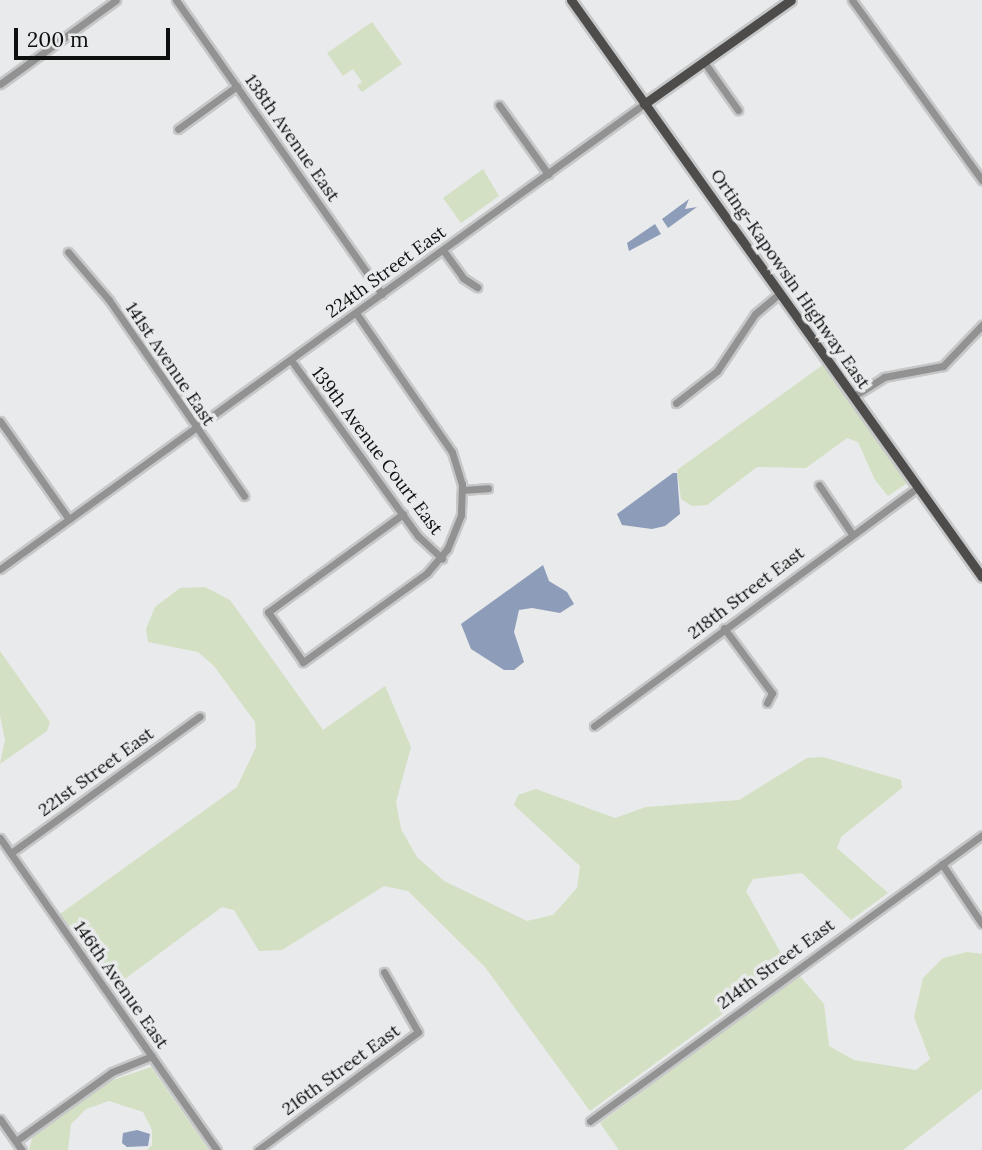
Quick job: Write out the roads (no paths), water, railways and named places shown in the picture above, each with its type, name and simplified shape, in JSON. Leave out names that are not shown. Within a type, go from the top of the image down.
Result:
[{"type":"main road","name":"Orting-Kapowsin Highway East","points":[[571,0],[982,577]]},
{"type":"main road","name":"224th Street East","points":[[644,104],[791,0]]},
{"type":"street","points":[[0,84],[116,0]]},
{"type":"street","name":"138th Avenue East","points":[[176,0],[382,294]]},
{"type":"street","points":[[852,0],[982,180]]},
{"type":"street","points":[[704,62],[738,110]]},
{"type":"street","points":[[178,129],[237,86]]},
{"type":"street","name":"224th Street East","points":[[0,569],[644,104]]},
{"type":"street","points":[[499,105],[548,174]]},
{"type":"street","points":[[443,250],[463,278],[477,287]]},
{"type":"street","name":"141st Avenue East","points":[[68,252],[109,300],[244,496]]},
{"type":"street","points":[[676,403],[717,371],[755,314],[780,293]]},
{"type":"street","points":[[356,313],[447,443],[462,490],[458,527],[442,558],[303,662],[268,612],[403,514]]},
{"type":"street","points":[[853,396],[891,375],[922,373],[943,366],[982,325]]},
{"type":"street","name":"139th Avenue Court East","points":[[291,360],[403,514],[442,558]]},
{"type":"street","points":[[0,421],[69,519]]},
{"type":"street","points":[[819,485],[852,534]]},
{"type":"street","points":[[462,490],[488,488]]},
{"type":"street","name":"218th Street East","points":[[594,726],[918,488]]},
{"type":"street","points":[[724,628],[772,693],[767,703]]},
{"type":"street","name":"221st Street East","points":[[11,853],[200,716]]},
{"type":"street","name":"214th Street East","points":[[590,1121],[982,835]]},
{"type":"street","name":"146th Avenue East","points":[[0,838],[217,1150]]},
{"type":"street","points":[[942,864],[982,924]]},
{"type":"street","name":"216th Street East","points":[[258,1150],[418,1032],[384,972]]},
{"type":"street","points":[[16,1141],[112,1072],[152,1056]]},
{"type":"street","points":[[0,1119],[22,1150]]},
{"type":"water","points":[[689,199],[685,209],[697,207],[668,228],[662,219]]},
{"type":"water","points":[[655,224],[661,234],[629,251],[627,243]]},
{"type":"water","points":[[673,473],[677,473],[680,514],[665,526],[652,529],[622,525],[617,514]]},
{"type":"water","points":[[543,565],[549,581],[567,592],[574,604],[560,613],[532,608],[519,610],[514,632],[524,662],[514,670],[504,670],[471,649],[461,624]]},
{"type":"water","points":[[137,1130],[150,1134],[148,1146],[127,1147],[122,1143],[123,1133]]}]
